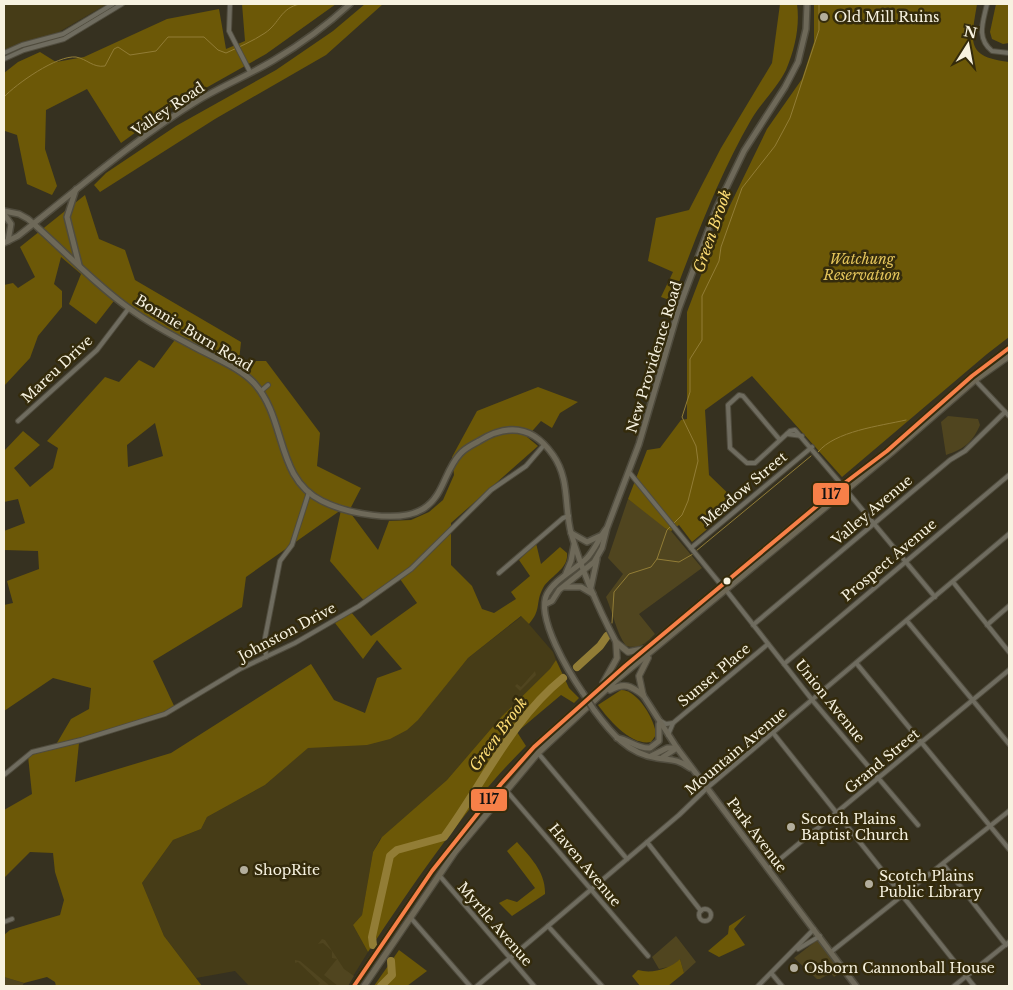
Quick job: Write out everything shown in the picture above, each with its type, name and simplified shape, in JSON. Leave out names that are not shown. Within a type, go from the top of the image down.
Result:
[{"type":"highway","points":[[844,488],[972,376],[1009,348]]},
{"type":"highway","points":[[364,986],[439,876],[505,789],[538,753],[650,650],[975,380],[1009,356]]},
{"type":"highway","points":[[616,642],[628,652],[650,650]]},
{"type":"highway","points":[[602,686],[616,663],[618,655],[616,642]]},
{"type":"highway","points":[[354,986],[432,871],[501,784],[534,747],[602,686],[650,650]]},
{"type":"highway","points":[[643,695],[639,676],[650,650]]},
{"type":"highway","points":[[604,692],[624,684],[633,687],[643,695]]},
{"type":"main road","name":"Valley Road","points":[[6,242],[34,224],[76,188],[196,101],[273,61],[314,34],[350,4]]},
{"type":"main road","name":"New Providence Road","points":[[607,528],[594,549],[582,563],[549,591],[545,598],[546,604],[552,602],[563,587],[597,558],[606,538],[607,528],[629,472],[669,337],[717,207],[744,151],[785,87],[798,62],[806,30],[807,4]]},
{"type":"main road","points":[[76,188],[67,217],[80,266]]},
{"type":"main road","points":[[4,212],[11,224],[6,242]]},
{"type":"main road","name":"Bonnie Burn Road","points":[[4,212],[19,214],[34,224],[129,308],[166,332],[233,367],[252,381],[261,391],[274,413],[284,452],[291,470],[309,492],[324,502],[346,509],[386,516],[411,514],[420,511],[435,498],[460,454],[484,438],[503,430],[516,429],[532,436],[544,445],[555,459],[564,478],[571,533],[591,587],[616,642]]},
{"type":"main road","points":[[571,533],[587,542],[601,535]]},
{"type":"main road","points":[[565,576],[571,561],[574,542]]},
{"type":"main road","points":[[591,587],[597,558]]},
{"type":"main road","points":[[563,587],[581,587],[594,594]]},
{"type":"main road","points":[[546,604],[548,624],[564,662],[594,710],[615,737],[635,751],[651,756],[679,760],[694,771]]},
{"type":"main road","name":"Park Avenue","points":[[643,695],[677,748],[856,986]]},
{"type":"main road","points":[[615,737],[626,739],[641,748],[652,747],[660,737],[658,719]]},
{"type":"main road","points":[[651,756],[667,748],[677,748]]},
{"type":"main road","points":[[663,758],[677,748]]},
{"type":"street","points":[[4,59],[24,50],[56,42],[112,4]]},
{"type":"street","points":[[4,53],[22,45],[76,29],[122,4]]},
{"type":"street","points":[[230,4],[228,28],[250,72]]},
{"type":"street","points":[[986,4],[981,31],[982,40],[992,51],[1009,53]]},
{"type":"street","name":"Mareu Drive","points":[[18,421],[97,350],[129,308]]},
{"type":"street","points":[[975,380],[1009,416]]},
{"type":"street","points":[[261,391],[268,385]]},
{"type":"street","points":[[780,440],[743,396],[739,395],[728,405],[730,448],[748,463],[755,463],[787,434],[795,430],[812,447],[936,597]]},
{"type":"street","name":"Valley Avenue","points":[[753,625],[873,523],[950,460],[965,451],[1005,412]]},
{"type":"street","name":"Johnston Drive","points":[[4,775],[32,752],[81,740],[165,714],[240,669],[266,657],[359,606],[393,583],[419,562],[491,490],[526,466],[544,445]]},
{"type":"street","name":"Meadow Street","points":[[694,551],[812,447]]},
{"type":"street","name":"Union Avenue","points":[[629,472],[676,528],[813,701],[918,825]]},
{"type":"street","name":"Prospect Avenue","points":[[784,664],[1009,475]]},
{"type":"street","points":[[266,657],[266,638],[280,561],[292,545],[309,492]]},
{"type":"street","points":[[499,573],[563,518],[569,516]]},
{"type":"street","name":"Mountain Avenue","points":[[477,986],[647,842],[707,788],[774,734],[1009,534]]},
{"type":"street","points":[[953,582],[1009,652]]},
{"type":"street","points":[[987,624],[1009,606]]},
{"type":"street","points":[[907,621],[1009,744]]},
{"type":"street","name":"Sunset Place","points":[[668,735],[673,724],[768,644]]},
{"type":"street","points":[[857,664],[1009,849]]},
{"type":"street","name":"Grand Street","points":[[768,869],[1009,670]]},
{"type":"street","name":"Sunset Place","points":[[658,719],[666,724],[673,724]]},
{"type":"street","points":[[774,734],[974,986]]},
{"type":"street","points":[[538,753],[627,859]]},
{"type":"street","name":"Haven Avenue","points":[[505,789],[648,956]]},
{"type":"street","points":[[831,952],[1009,812]]},
{"type":"street","points":[[647,842],[701,911]]},
{"type":"street","points":[[943,864],[1008,944],[954,986]]},
{"type":"street","name":"Myrtle Avenue","points":[[439,876],[534,986]]},
{"type":"street","points":[[410,917],[470,986]]},
{"type":"street","points":[[4,922],[10,920]]},
{"type":"street","points":[[548,926],[602,986]]},
{"type":"street","points":[[758,986],[796,950],[814,929]]},
{"type":"street","points":[[796,950],[820,936]]},
{"type":"street","points":[[772,974],[782,986]]},
{"type":"shaded area","points":[[4,4],[107,4],[59,32],[27,43],[4,54]]},
{"type":"shaded area","points":[[948,416],[978,419],[980,425],[967,444],[946,455],[941,422]]},
{"type":"shaded area","points":[[628,499],[671,531],[702,568],[639,614],[655,634],[645,643],[635,647],[626,646],[623,641],[606,597],[623,574],[608,558]]},
{"type":"shaded area","points":[[522,616],[553,652],[556,660],[552,668],[502,716],[447,780],[380,839],[373,852],[362,915],[353,925],[368,952],[347,986],[249,986],[235,971],[196,978],[164,936],[142,883],[173,840],[201,829],[207,817],[265,785],[308,747],[344,746],[449,680],[468,658]]},
{"type":"shaded area","points":[[535,671],[536,675],[520,691],[515,686],[517,684],[521,687]]},
{"type":"shaded area","points":[[676,936],[696,962],[684,973],[680,959],[673,966],[659,969],[652,957]]},
{"type":"shaded area","points":[[322,939],[325,940],[344,969],[354,976],[348,986],[338,986],[324,975],[337,959],[332,958],[332,951],[323,943],[318,944]]},
{"type":"shaded area","points":[[816,941],[819,941],[841,972],[834,977],[831,973],[817,979],[794,958]]},
{"type":"shaded area","points":[[295,960],[300,961],[330,986],[317,986],[320,983],[298,962],[295,963]]},
{"type":"shaded area","points":[[4,977],[24,983],[22,986],[4,986]]},
{"type":"green space","points":[[242,4],[336,4],[266,54],[165,111],[121,143],[87,89],[46,110],[45,149],[57,186],[52,195],[27,184],[17,135],[5,131],[4,73],[18,62],[40,52],[56,62],[84,57],[167,19],[219,9],[226,49],[245,41]]},
{"type":"green space","points":[[365,4],[383,4],[326,55],[215,119],[100,192],[94,185],[106,173],[176,126],[276,70],[333,31]]},
{"type":"green space","points":[[780,4],[797,4],[798,12],[796,37],[786,70],[751,120],[728,164],[689,255],[672,301],[661,297],[673,272],[648,261],[656,218],[689,210],[721,148],[772,63]]},
{"type":"green space","name":"Watchung Reservation","points":[[814,4],[977,4],[973,28],[974,45],[985,56],[1009,62],[1009,337],[842,477],[752,376],[705,410],[709,475],[738,503],[692,542],[679,525],[671,531],[665,528],[628,499],[647,450],[660,448],[681,420],[687,419],[687,312],[719,228],[767,129],[802,79],[814,42]]},
{"type":"green space","points":[[996,4],[1009,4],[1009,43],[1003,44],[992,39],[990,32]]},
{"type":"green space","points":[[85,195],[99,239],[125,250],[135,280],[241,342],[239,361],[266,361],[320,433],[317,466],[361,488],[349,511],[378,550],[389,521],[411,520],[429,512],[443,500],[454,475],[452,457],[477,411],[538,387],[578,402],[560,413],[552,428],[541,421],[527,437],[538,446],[451,523],[451,565],[472,586],[482,609],[494,613],[516,599],[511,592],[530,576],[519,560],[536,543],[541,564],[560,547],[567,553],[565,564],[543,588],[536,614],[529,624],[521,616],[468,658],[418,720],[407,730],[390,739],[367,745],[308,748],[265,785],[207,817],[201,829],[173,840],[142,883],[164,936],[202,986],[56,986],[55,982],[47,977],[24,983],[4,977],[4,935],[10,930],[60,915],[64,900],[55,872],[53,853],[30,852],[4,878],[4,810],[32,794],[28,756],[54,748],[71,719],[89,709],[91,688],[53,678],[4,711],[4,605],[13,603],[7,581],[39,569],[38,551],[4,550],[4,531],[25,523],[18,499],[4,502],[4,451],[23,431],[40,445],[14,468],[30,487],[53,468],[58,448],[47,441],[105,377],[119,382],[139,360],[154,368],[177,337],[117,297],[96,324],[69,304],[81,274],[61,257],[54,284],[62,291],[62,307],[38,336],[30,358],[4,386],[4,285],[13,283],[18,288],[35,277],[20,247]],"holes":[[[155,423],[163,456],[128,467],[127,445]],[[341,510],[330,561],[366,603],[400,579],[417,603],[371,636],[351,612],[335,623],[363,659],[377,640],[402,669],[377,678],[365,713],[334,700],[311,664],[171,753],[75,782],[79,743],[176,710],[153,661],[242,607],[246,577]]]},
{"type":"green space","points":[[556,660],[569,688],[579,698],[574,703],[561,695],[517,732],[526,746],[482,794],[442,845],[368,952],[353,925],[362,915],[373,852],[382,837],[447,780],[502,716],[550,669]]},
{"type":"green space","points":[[621,690],[634,695],[649,714],[656,735],[651,742],[643,742],[628,736],[608,718],[598,705]]},
{"type":"green space","points":[[517,842],[532,859],[540,872],[545,886],[545,894],[512,916],[499,903],[507,899],[517,902],[535,888],[507,851]]},
{"type":"green space","points":[[746,915],[734,929],[745,945],[719,957],[708,951],[728,934],[729,926]]},
{"type":"green space","points":[[399,950],[427,971],[407,986],[374,986]]},
{"type":"green space","points":[[680,959],[684,973],[668,986],[640,986],[632,976],[638,970],[655,971],[666,968]]},
{"type":"waterway","name":"Green Brook","points":[[4,97],[37,71],[58,61],[76,57],[93,65],[105,66],[114,49],[118,47],[130,55],[156,51],[168,37],[204,37],[218,50],[226,53],[265,33],[284,12],[300,4]]},
{"type":"waterway","name":"Green Brook","points":[[612,623],[614,592],[629,574],[651,567],[657,559],[667,530],[682,515],[688,501],[698,461],[696,446],[682,417],[690,392],[690,359],[702,340],[702,296],[719,261],[721,247],[742,188],[775,146],[790,118],[819,30],[819,4]]},
{"type":"waterway","name":"Green Brook","points":[[4,115],[4,124]]},
{"type":"waterway","points":[[818,452],[835,439],[846,434],[906,420]]},
{"type":"waterway","points":[[696,551],[811,456]]},
{"type":"waterway","points":[[657,559],[679,562],[693,554]]},
{"type":"waterway","name":"Green Brook","points":[[577,667],[600,646],[607,636]]},
{"type":"waterway","name":"Green Brook","points":[[373,945],[372,937],[390,856],[397,850],[444,837],[513,733],[528,713],[563,678]]},
{"type":"waterway","name":"Green Brook","points":[[381,986],[392,975],[391,961]]},
{"type":"transit line","name":"117","points":[[354,986],[432,871],[501,784],[534,747],[625,666],[842,485],[887,451],[972,376],[1009,348]]},
{"type":"place","name":"Old Mill Ruins","points":[[824,17]]},
{"type":"place","name":"Scotch Plains Baptist Church","points":[[791,827]]},
{"type":"place","name":"ShopRite","points":[[244,870]]},
{"type":"place","name":"Scotch Plains Public Library","points":[[869,884]]},
{"type":"place","name":"Osborn Cannonball House","points":[[794,968]]}]
